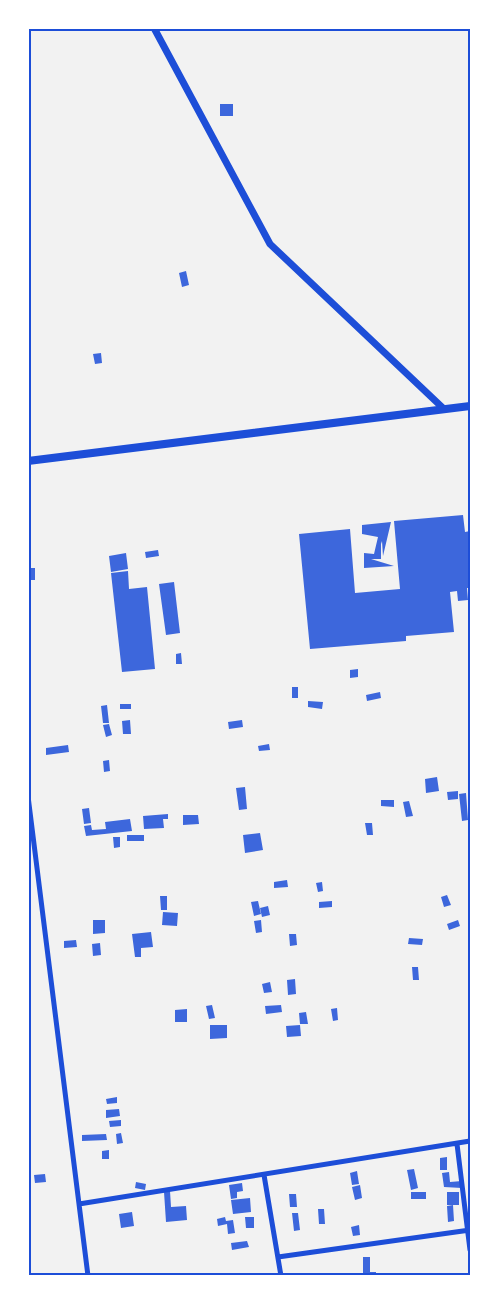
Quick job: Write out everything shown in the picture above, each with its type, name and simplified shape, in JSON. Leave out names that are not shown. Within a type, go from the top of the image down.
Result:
[{"type":"highway","points":[[28,461],[471,406]]},
{"type":"street","points":[[154,28],[270,244],[444,409]]},
{"type":"street","points":[[28,796],[88,1275]]},
{"type":"street","points":[[79,1204],[471,1141]]},
{"type":"street","points":[[457,1144],[471,1251]]},
{"type":"street","points":[[264,1175],[281,1275]]},
{"type":"street","points":[[278,1257],[469,1230]]},
{"type":"building","points":[[220,104],[233,104],[233,116],[220,116]]},
{"type":"building","points":[[186,271],[189,285],[182,287],[179,273]]},
{"type":"building","points":[[101,353],[102,363],[95,364],[93,354]]},
{"type":"building","points":[[463,515],[465,532],[470,531],[470,588],[467,588],[468,600],[458,601],[457,591],[450,592],[454,632],[406,636],[406,641],[310,649],[299,534],[350,529],[355,593],[400,589],[394,521]]},
{"type":"building","points":[[391,522],[383,556],[382,541],[381,559],[371,559],[394,566],[364,568],[364,553],[374,554],[378,537],[362,534],[362,525]]},
{"type":"building","points":[[158,550],[159,556],[146,558],[145,552]]},
{"type":"building","points":[[126,553],[128,569],[111,572],[109,556]]},
{"type":"building","points":[[28,568],[35,568],[35,580],[28,580]]},
{"type":"building","points":[[128,571],[129,589],[147,587],[155,669],[122,672],[111,573]]},
{"type":"building","points":[[174,582],[180,633],[166,635],[159,584]]},
{"type":"building","points":[[181,653],[182,664],[176,664],[176,654]]},
{"type":"building","points":[[358,669],[358,677],[350,678],[350,670]]},
{"type":"building","points":[[292,687],[298,687],[298,698],[292,698]]},
{"type":"building","points":[[380,692],[381,698],[367,701],[366,695]]},
{"type":"building","points":[[308,701],[323,702],[322,709],[308,707]]},
{"type":"building","points":[[120,704],[131,704],[131,709],[120,709]]},
{"type":"building","points":[[107,705],[109,723],[103,723],[101,706]]},
{"type":"building","points":[[130,720],[131,734],[123,734],[122,721]]},
{"type":"building","points":[[242,720],[243,727],[229,729],[228,722]]},
{"type":"building","points":[[109,724],[112,735],[106,737],[103,725]]},
{"type":"building","points":[[269,744],[270,750],[259,751],[258,746]]},
{"type":"building","points":[[68,745],[69,752],[46,755],[46,748]]},
{"type":"building","points":[[109,760],[110,771],[104,772],[103,761]]},
{"type":"building","points":[[437,777],[439,791],[426,793],[425,779]]},
{"type":"building","points":[[245,787],[247,809],[239,810],[236,788]]},
{"type":"building","points":[[458,791],[458,799],[448,800],[447,792]]},
{"type":"building","points":[[466,793],[468,820],[462,821],[459,794]]},
{"type":"building","points":[[381,800],[394,800],[394,807],[381,806]]},
{"type":"building","points":[[409,801],[413,816],[406,817],[403,802]]},
{"type":"building","points":[[89,808],[91,823],[84,824],[82,809]]},
{"type":"building","points":[[168,814],[168,819],[163,819],[164,828],[144,829],[143,816]]},
{"type":"building","points":[[183,815],[198,815],[199,824],[183,825]]},
{"type":"building","points":[[130,819],[132,831],[86,836],[84,826],[91,825],[92,830],[106,829],[105,822]]},
{"type":"building","points":[[365,823],[372,823],[373,835],[367,835]]},
{"type":"building","points":[[260,833],[263,850],[245,853],[243,835]]},
{"type":"building","points":[[127,835],[144,835],[144,841],[127,841]]},
{"type":"building","points":[[113,837],[120,837],[120,847],[114,848]]},
{"type":"building","points":[[287,880],[288,887],[274,888],[274,882]]},
{"type":"building","points":[[322,882],[323,891],[318,892],[316,883]]},
{"type":"building","points":[[447,895],[451,905],[444,907],[441,897]]},
{"type":"building","points":[[160,896],[167,896],[167,910],[161,910]]},
{"type":"building","points":[[258,901],[261,914],[254,916],[251,902]]},
{"type":"building","points":[[332,901],[332,907],[319,908],[319,902]]},
{"type":"building","points":[[268,906],[270,915],[262,917],[260,908]]},
{"type":"building","points":[[163,912],[178,913],[177,926],[162,925]]},
{"type":"building","points":[[93,920],[105,920],[105,933],[93,934]]},
{"type":"building","points":[[261,920],[262,932],[256,933],[254,921]]},
{"type":"building","points":[[458,920],[460,926],[449,930],[447,924]]},
{"type":"building","points":[[151,932],[153,947],[141,948],[141,957],[135,957],[132,934]]},
{"type":"building","points":[[289,934],[296,934],[297,945],[290,946]]},
{"type":"building","points":[[409,938],[423,939],[422,945],[408,944]]},
{"type":"building","points":[[76,940],[77,947],[64,948],[64,941]]},
{"type":"building","points":[[100,943],[101,955],[93,956],[92,944]]},
{"type":"building","points":[[412,967],[418,967],[419,980],[413,980]]},
{"type":"building","points":[[295,979],[296,994],[288,995],[287,980]]},
{"type":"building","points":[[270,982],[272,992],[264,993],[262,984]]},
{"type":"building","points":[[212,1005],[215,1018],[209,1019],[206,1006]]},
{"type":"building","points":[[281,1005],[282,1012],[266,1014],[265,1006]]},
{"type":"building","points":[[337,1008],[338,1020],[333,1021],[331,1009]]},
{"type":"building","points":[[187,1009],[187,1022],[175,1022],[175,1010]]},
{"type":"building","points":[[306,1012],[308,1024],[300,1024],[299,1013]]},
{"type":"building","points":[[210,1025],[227,1025],[227,1038],[210,1039]]},
{"type":"building","points":[[300,1025],[301,1036],[287,1037],[286,1026]]},
{"type":"building","points":[[117,1097],[117,1103],[107,1104],[106,1099]]},
{"type":"building","points":[[119,1109],[120,1116],[106,1118],[106,1110]]},
{"type":"building","points":[[121,1120],[121,1126],[110,1127],[109,1121]]},
{"type":"building","points":[[121,1133],[123,1143],[117,1144],[116,1134]]},
{"type":"building","points":[[106,1134],[107,1140],[82,1141],[82,1135]]},
{"type":"building","points":[[109,1150],[109,1159],[102,1159],[102,1151]]},
{"type":"building","points":[[447,1157],[447,1170],[440,1170],[440,1158]]},
{"type":"building","points":[[414,1169],[418,1188],[411,1190],[407,1170]]},
{"type":"building","points":[[357,1171],[359,1184],[352,1185],[350,1173]]},
{"type":"building","points":[[449,1172],[450,1182],[462,1181],[462,1188],[444,1187],[442,1173]]},
{"type":"building","points":[[45,1174],[46,1182],[35,1183],[34,1175]]},
{"type":"building","points":[[136,1182],[146,1184],[145,1190],[135,1188]]},
{"type":"building","points":[[242,1183],[243,1191],[237,1192],[237,1198],[231,1199],[229,1185]]},
{"type":"building","points":[[360,1185],[362,1198],[355,1200],[352,1187]]},
{"type":"building","points":[[170,1191],[171,1207],[186,1206],[187,1220],[166,1222],[164,1192]]},
{"type":"building","points":[[411,1192],[426,1192],[426,1199],[411,1199]]},
{"type":"building","points":[[447,1192],[459,1192],[459,1205],[447,1205]]},
{"type":"building","points":[[289,1194],[296,1194],[297,1207],[290,1207]]},
{"type":"building","points":[[250,1198],[251,1212],[233,1214],[231,1200]]},
{"type":"building","points":[[453,1205],[454,1221],[448,1222],[447,1206]]},
{"type":"building","points":[[318,1209],[324,1209],[325,1224],[319,1224]]},
{"type":"building","points":[[132,1212],[134,1226],[121,1228],[119,1214]]},
{"type":"building","points":[[292,1213],[298,1213],[300,1230],[294,1231]]},
{"type":"building","points":[[225,1217],[226,1221],[233,1220],[235,1233],[228,1234],[227,1224],[218,1226],[217,1219]]},
{"type":"building","points":[[245,1217],[254,1217],[254,1228],[246,1228]]},
{"type":"building","points":[[359,1225],[360,1235],[353,1236],[351,1227]]},
{"type":"building","points":[[247,1241],[249,1247],[232,1250],[231,1243]]},
{"type":"building","points":[[363,1257],[370,1257],[370,1272],[376,1272],[376,1276],[363,1276]]}]
